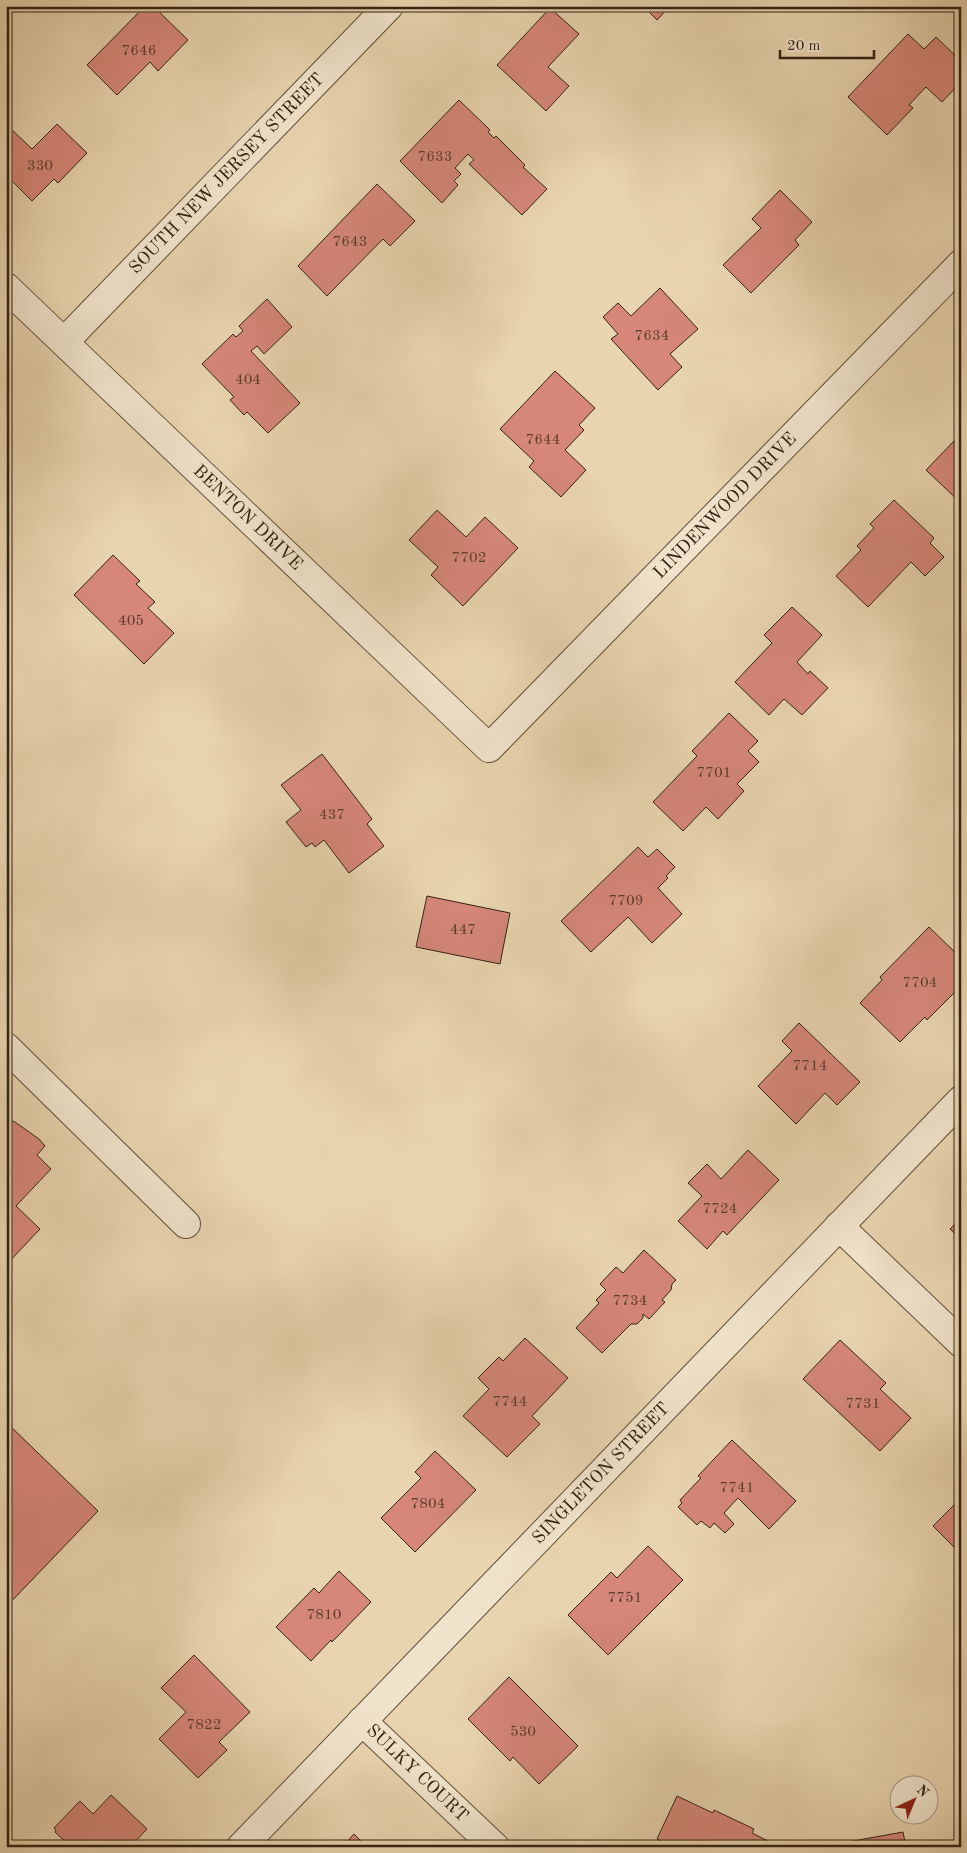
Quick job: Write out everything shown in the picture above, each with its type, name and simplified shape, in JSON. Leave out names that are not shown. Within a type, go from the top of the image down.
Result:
[{"type":"street","name":"SOUTH NEW JERSEY STREET","points":[[64,342],[389,6]]},
{"type":"street","name":"LINDENWOOD DRIVE","points":[[489,748],[961,264]]},
{"type":"street","name":"BENTON DRIVE","points":[[6,287],[489,748]]},
{"type":"street","points":[[6,1047],[186,1224]]},
{"type":"street","name":"SINGLETON STREET","points":[[242,1847],[961,1100]]},
{"type":"street","points":[[838,1226],[961,1343]]},
{"type":"street","name":"SULKY COURT","points":[[362,1721],[495,1847]]},
{"type":"building","points":[[145,6],[153,6],[188,40],[158,71],[150,62],[117,95],[87,65]]},
{"type":"building","points":[[643,6],[670,6],[657,20]]},
{"type":"building","points":[[550,8],[579,34],[548,67],[569,86],[546,111],[497,65]]},
{"type":"building","points":[[908,34],[924,49],[936,37],[961,61],[961,82],[942,102],[926,87],[909,105],[913,108],[887,135],[848,97]]},
{"type":"building","points":[[459,100],[490,130],[488,132],[494,138],[496,136],[525,165],[523,167],[547,189],[522,215],[469,164],[474,160],[468,154],[455,168],[461,174],[454,181],[458,185],[442,203],[400,161]]},
{"type":"building","points":[[6,124],[32,149],[57,124],[87,153],[58,183],[54,179],[32,201],[10,179],[6,182]]},
{"type":"building","points":[[377,184],[415,221],[390,246],[383,239],[327,296],[298,266]]},
{"type":"building","points":[[780,190],[812,222],[795,240],[799,245],[751,293],[723,265],[761,228],[752,219]]},
{"type":"building","points":[[660,288],[698,329],[670,354],[682,367],[658,390],[611,339],[618,334],[603,317],[618,303],[631,316]]},
{"type":"building","points":[[267,299],[292,327],[264,354],[257,346],[251,351],[300,403],[268,433],[247,412],[244,415],[230,400],[234,397],[202,364],[233,334],[236,337],[243,331],[239,326]]},
{"type":"building","points":[[555,371],[595,408],[579,425],[584,430],[565,450],[586,470],[561,497],[529,467],[534,461],[500,429]]},
{"type":"building","points":[[955,440],[961,446],[961,503],[926,470]]},
{"type":"building","points":[[894,500],[934,538],[930,543],[944,557],[925,576],[911,562],[868,607],[836,576],[861,550],[857,546],[874,528],[870,524]]},
{"type":"building","points":[[437,510],[466,537],[485,517],[518,548],[463,606],[431,575],[438,567],[409,540]]},
{"type":"building","points":[[113,555],[140,581],[136,584],[155,602],[148,608],[174,633],[144,664],[74,595]]},
{"type":"building","points":[[792,607],[822,635],[797,662],[808,674],[810,671],[828,688],[802,715],[784,699],[769,715],[735,682],[772,643],[764,635]]},
{"type":"building","points":[[729,713],[758,741],[748,751],[759,762],[737,784],[744,791],[718,819],[706,807],[683,831],[653,802],[697,756],[692,751]]},
{"type":"building","points":[[322,754],[372,819],[367,824],[384,846],[349,873],[324,840],[315,847],[312,843],[306,847],[286,822],[301,810],[281,785]]},
{"type":"building","points":[[638,847],[648,857],[657,849],[675,867],[658,888],[682,914],[652,943],[628,917],[591,952],[561,921]]},
{"type":"building","points":[[427,896],[510,913],[500,964],[416,947]]},
{"type":"building","points":[[929,927],[961,958],[961,986],[927,1020],[925,1017],[900,1042],[860,1003],[882,980],[880,977]]},
{"type":"building","points":[[799,1023],[860,1082],[837,1105],[825,1093],[796,1124],[758,1086],[792,1051],[782,1041]]},
{"type":"building","points":[[6,1118],[39,1139],[45,1146],[37,1155],[51,1169],[16,1206],[40,1229],[6,1265]]},
{"type":"building","points":[[748,1150],[779,1180],[727,1235],[723,1231],[707,1249],[678,1221],[702,1196],[688,1183],[707,1164],[721,1179]]},
{"type":"building","points":[[961,1218],[961,1239],[950,1229]]},
{"type":"building","points":[[644,1250],[676,1280],[672,1284],[671,1290],[662,1300],[665,1302],[649,1319],[643,1314],[643,1318],[637,1324],[631,1324],[602,1353],[576,1328],[599,1303],[596,1300],[606,1290],[600,1284],[616,1267],[623,1273]]},
{"type":"building","points":[[525,1338],[568,1378],[532,1416],[540,1424],[507,1457],[463,1416],[489,1389],[478,1378],[499,1357],[503,1361]]},
{"type":"building","points":[[840,1340],[886,1383],[880,1389],[911,1418],[880,1451],[803,1379]]},
{"type":"building","points":[[6,1422],[98,1511],[6,1607]]},
{"type":"building","points":[[732,1440],[796,1501],[769,1529],[738,1498],[724,1513],[734,1524],[725,1533],[714,1523],[710,1528],[701,1521],[697,1525],[678,1507],[682,1503],[680,1500],[701,1478],[698,1476]]},
{"type":"building","points":[[435,1451],[476,1490],[415,1552],[381,1518],[421,1478],[415,1472]]},
{"type":"building","points":[[961,1498],[961,1554],[933,1526]]},
{"type":"building","points":[[648,1546],[683,1580],[608,1655],[568,1615],[611,1572],[617,1578]]},
{"type":"building","points":[[339,1571],[371,1602],[311,1661],[276,1627],[314,1588],[319,1593]]},
{"type":"building","points":[[194,1655],[250,1712],[219,1742],[227,1750],[198,1778],[159,1739],[186,1712],[161,1688]]},
{"type":"building","points":[[509,1677],[578,1746],[539,1784],[513,1757],[510,1761],[468,1719]]},
{"type":"building","points":[[111,1795],[147,1829],[130,1847],[63,1847],[67,1843],[55,1832],[54,1828],[80,1801],[93,1814]]},
{"type":"building","points":[[677,1796],[713,1813],[714,1810],[754,1829],[752,1833],[780,1847],[673,1847],[657,1839]]},
{"type":"building","points":[[903,1832],[906,1847],[825,1846]]},
{"type":"building","points":[[354,1834],[367,1847],[342,1847]]}]
